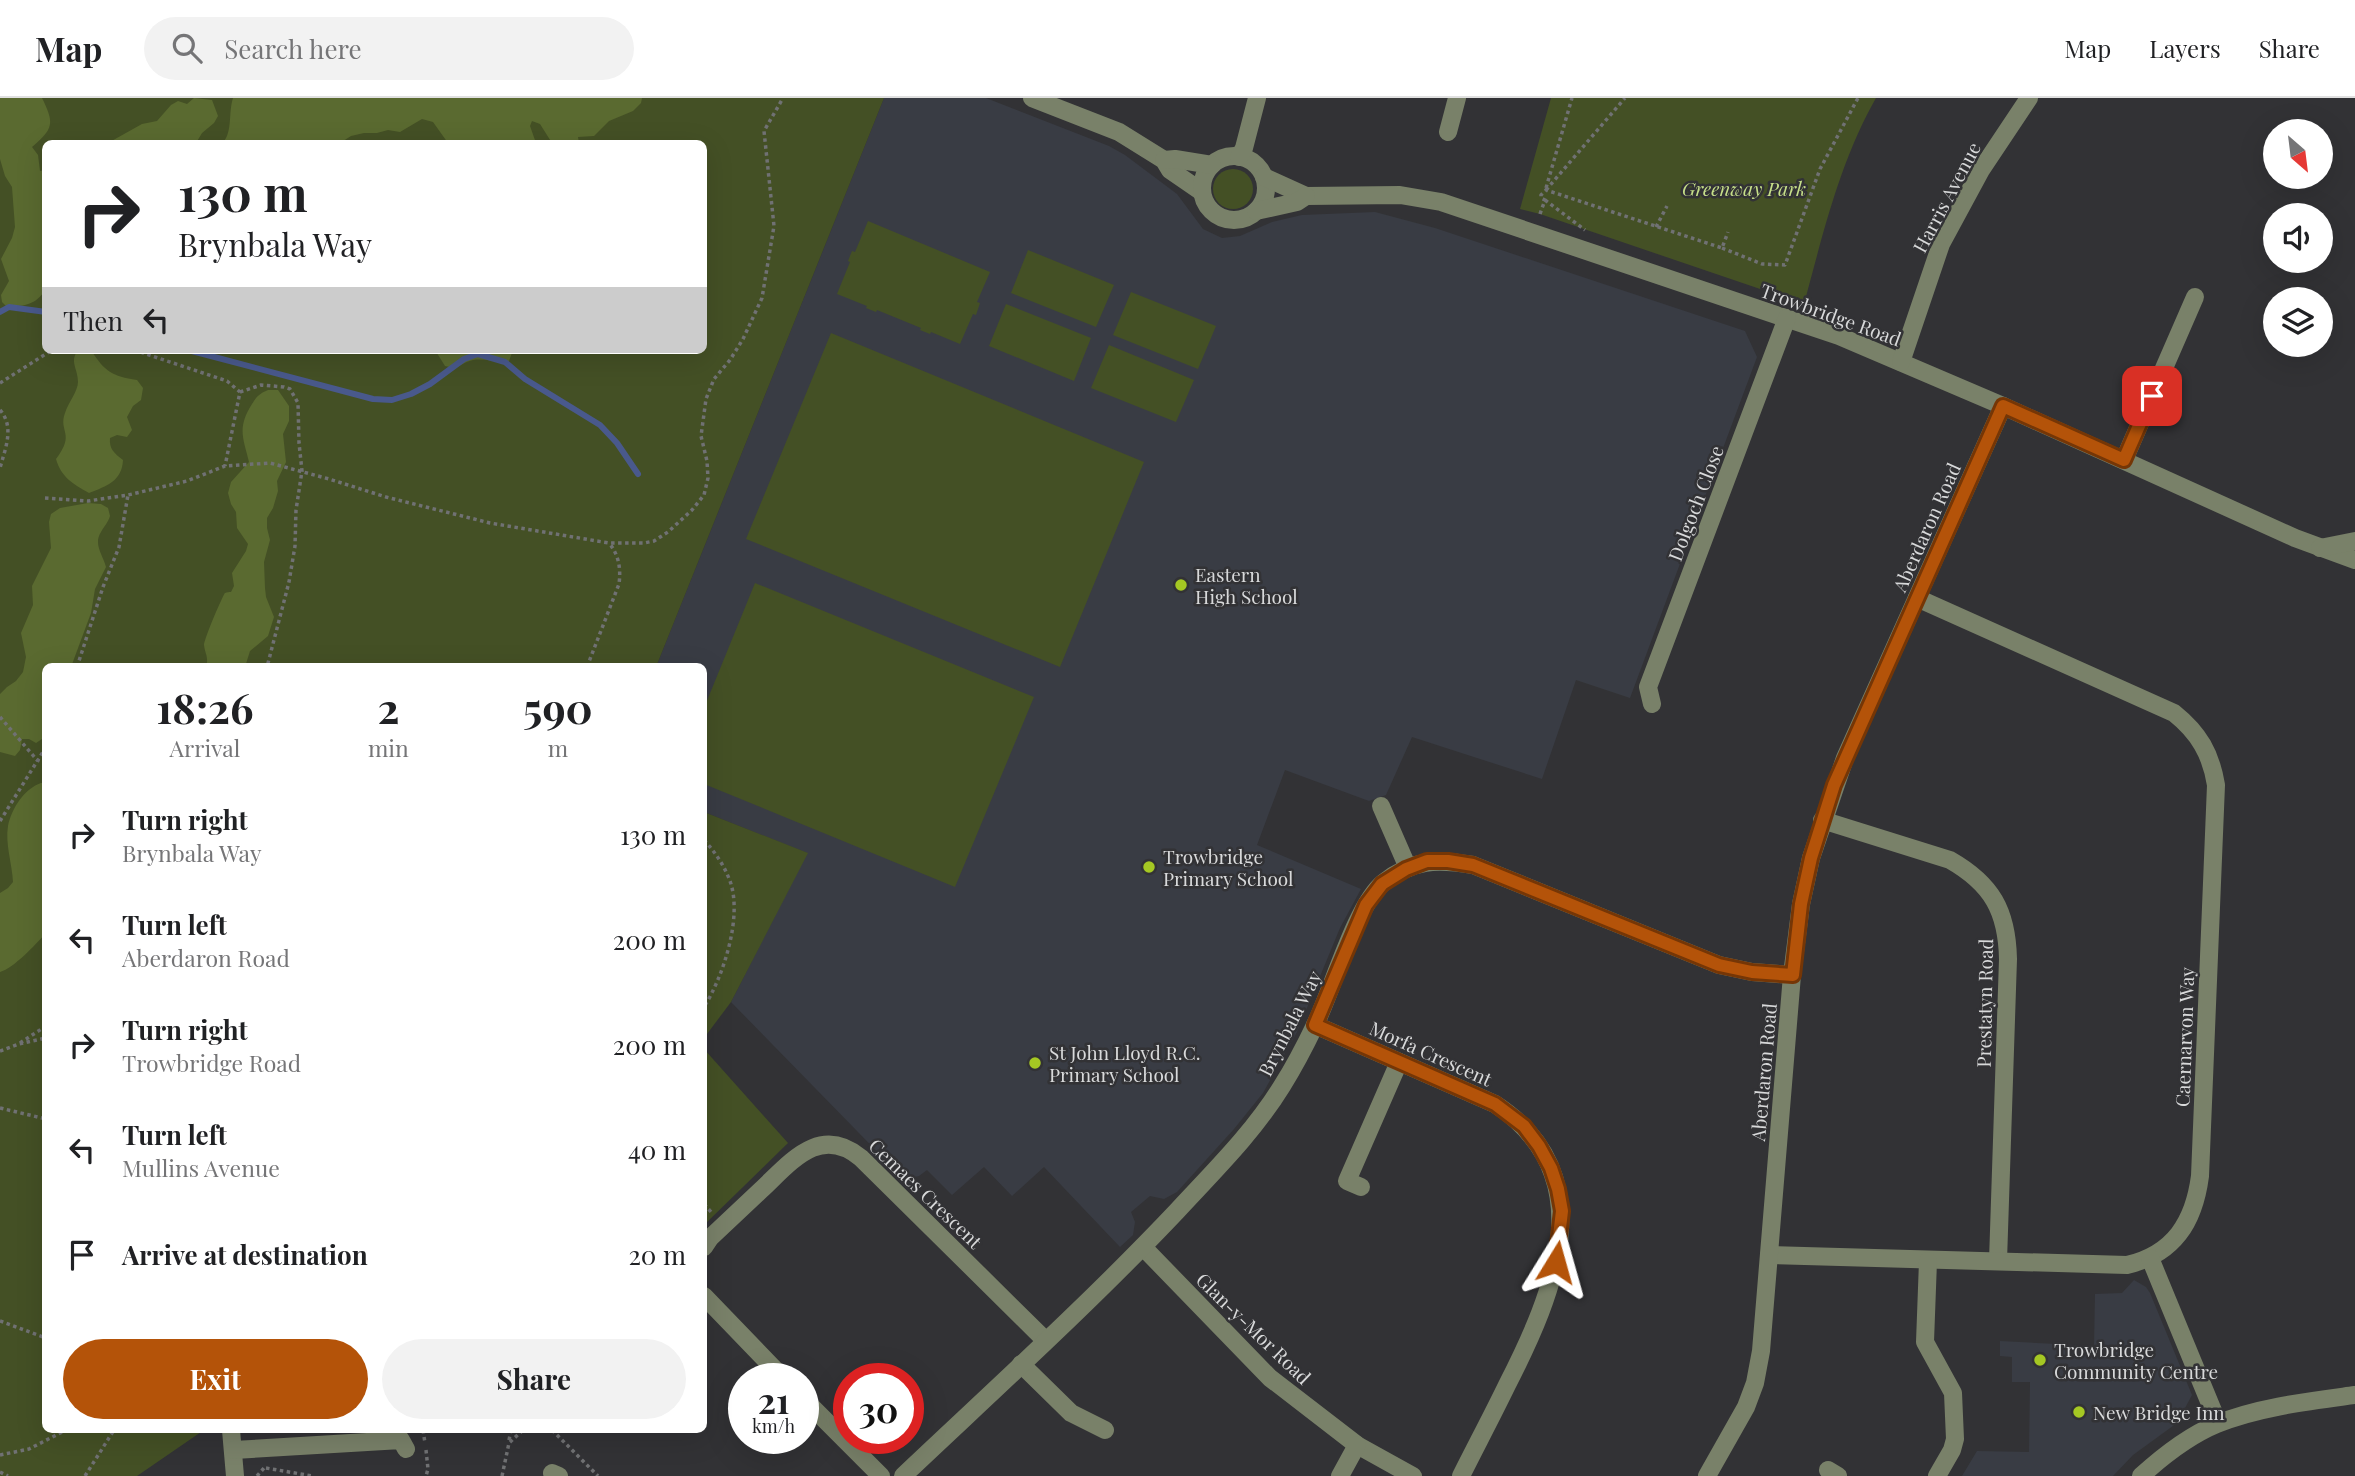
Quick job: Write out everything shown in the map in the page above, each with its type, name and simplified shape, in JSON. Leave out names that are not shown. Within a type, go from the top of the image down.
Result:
[{"type":"street","name":"Trowbridge Road","points":[[1032,98],[1119,132],[1164,160],[1170,170],[1202,192],[1210,210],[1228,220],[1248,217],[1256,211],[1297,202],[1306,197]]},
{"type":"street","points":[[1239,157],[1244,148],[1257,98]]},
{"type":"street","points":[[1448,132],[1457,98]]},
{"type":"street","name":"Harris Avenue","points":[[1900,362],[1941,244],[1981,170],[2029,98]]},
{"type":"street","name":"Trowbridge Road","points":[[1164,160],[1175,159],[1212,165],[1229,157],[1239,157],[1256,166],[1264,177],[1306,197],[1400,195],[1441,202],[1787,318],[1839,336],[2320,548],[2355,560]]},
{"type":"street","points":[[1202,192],[1206,173],[1212,165]]},
{"type":"street","points":[[1256,211],[1265,195],[1264,177]]},
{"type":"street","points":[[2124,460],[2195,297]]},
{"type":"street","name":"Dolgoch Close","points":[[1652,704],[1648,687],[1787,318]]},
{"type":"street","name":"Aberdaron Road","points":[[1707,1476],[1746,1407],[1755,1383],[1761,1351],[1793,975],[1801,904],[1811,858],[1845,758],[2003,406]]},
{"type":"street","points":[[2320,548],[2355,541]]},
{"type":"street","name":"Caernarvon Way","points":[[1769,1255],[2127,1265],[2150,1258],[2170,1244],[2180,1233],[2197,1199],[2216,785],[2213,765],[2203,743],[2189,725],[2174,713],[1917,598]]},
{"type":"street","points":[[1381,806],[1408,868]]},
{"type":"street","name":"Prestatyn Road","points":[[1822,820],[1950,860],[1979,880],[1998,905],[2004,919],[2008,937],[2008,959],[1998,1261]]},
{"type":"street","name":"Brynbala Way","points":[[903,1476],[1143,1247],[1243,1140],[1282,1086],[1315,1025],[1366,905],[1382,884],[1408,868],[1427,861],[1473,865],[1719,965],[1752,972],[1793,975]]},
{"type":"street","name":"Morfa Crescent","points":[[1315,1025],[1495,1104],[1509,1113],[1524,1126],[1539,1146],[1558,1189],[1562,1211],[1560,1236],[1556,1262],[1540,1315],[1461,1476]]},
{"type":"street","points":[[1362,1187],[1347,1181],[1399,1062]]},
{"type":"street","name":"Cemaes Crescent","points":[[707,1242],[798,1155],[824,1144],[836,1144],[850,1149],[861,1158],[1045,1340]]},
{"type":"street","name":"Glan-y-Mor Road","points":[[1143,1247],[1270,1378],[1357,1444],[1413,1476]]},
{"type":"street","points":[[2150,1258],[2218,1423]]},
{"type":"street","points":[[1928,1261],[1925,1342],[1953,1393],[1954,1405],[1955,1440],[1937,1476]]},
{"type":"street","points":[[707,1299],[769,1363]]},
{"type":"street","points":[[1020,1364],[1071,1413],[1105,1430]]},
{"type":"street","points":[[2141,1476],[2191,1437],[2218,1423],[2271,1409],[2355,1395]]},
{"type":"street","points":[[819,1414],[881,1476]]},
{"type":"street","points":[[231,1433],[235,1476]]},
{"type":"street","points":[[234,1451],[401,1440],[406,1449]]},
{"type":"street","points":[[1340,1476],[1357,1444]]},
{"type":"path","points":[[46,498],[88,501],[128,495],[187,481],[225,466],[270,463],[386,497],[490,523],[609,542],[654,541],[692,510],[704,495],[708,478],[701,436],[706,399],[714,379],[743,338],[762,298],[774,226],[764,131],[783,98]]},
{"type":"path","points":[[1546,190],[1572,98]]},
{"type":"path","points":[[1586,230],[1541,198],[1541,195],[1625,98]]},
{"type":"path","points":[[1546,190],[1722,248],[1762,264],[1785,265],[1820,169],[1858,98]]},
{"type":"path","points":[[1540,214],[1545,200]]},
{"type":"path","points":[[1656,227],[1667,205]]},
{"type":"path","points":[[1722,248],[1728,232]]},
{"type":"path","points":[[0,383],[46,354]]},
{"type":"path","points":[[146,354],[227,381],[240,392]]},
{"type":"path","points":[[240,392],[261,385],[274,385],[290,389],[298,403],[302,471],[289,582],[268,663]]},
{"type":"path","points":[[225,466],[240,392]]},
{"type":"path","points":[[0,410],[8,426],[8,440],[0,468]]},
{"type":"path","points":[[78,663],[119,547],[128,495]]},
{"type":"path","points":[[589,663],[621,573],[618,559],[609,542]]},
{"type":"path","points":[[0,717],[37,760],[42,762]]},
{"type":"path","points":[[0,821],[42,753]]},
{"type":"path","points":[[707,843],[731,882],[733,898],[730,939],[724,963],[707,1000]]},
{"type":"path","points":[[19,1044],[42,1029]]},
{"type":"path","points":[[0,1051],[42,1039]]},
{"type":"path","points":[[0,1108],[42,1118]]},
{"type":"path","points":[[0,1321],[42,1337]]},
{"type":"path","points":[[0,1455],[29,1449],[60,1433]]},
{"type":"path","points":[[85,1476],[112,1433]]},
{"type":"path","points":[[502,1476],[511,1433]]},
{"type":"path","points":[[509,1443],[520,1433]]},
{"type":"path","points":[[555,1433],[598,1476]]},
{"type":"path","points":[[264,1468],[312,1476]]},
{"type":"path","points":[[0,1472],[8,1476]]},
{"type":"shaded area","name":"Eastern High School","points":[[884,98],[986,98],[1109,146],[1177,194],[1203,229],[1222,238],[1240,236],[1272,222],[1302,215],[1375,212],[1435,228],[1745,331],[1757,357],[1630,698],[1576,680],[1542,779],[1412,737],[1386,795],[1369,801],[1285,770],[1257,845],[1361,889],[1340,928],[1297,1032],[1263,1093],[1177,1192],[1164,1199],[1150,1196],[1131,1212],[1135,1222],[1133,1235],[1120,1247],[1044,1167],[1012,1196],[984,1167],[952,1195],[927,1170],[919,1176],[909,1178],[899,1174],[731,1002],[807,853],[707,813],[707,663],[658,663]]},
{"type":"shaded area","points":[[2134,1280],[2146,1287],[2150,1293],[2192,1395],[2177,1423],[2133,1455],[2113,1476],[1962,1476],[1977,1451],[2029,1452],[2030,1382],[2012,1382],[2012,1357],[2000,1356],[2000,1341],[2094,1346],[2095,1294],[2122,1293]]},
{"type":"green space","points":[[0,98],[884,98],[658,663],[42,663],[42,1433],[200,1433],[137,1476],[0,1476]]},
{"type":"green space","points":[[0,98],[42,98],[49,114],[50,126],[32,147],[38,155],[42,171],[42,294],[29,304],[19,306],[7,307],[2,302],[1,295],[9,281],[1,259],[15,227],[12,187],[5,176],[0,159]]},
{"type":"green space","points":[[194,98],[212,100],[218,116],[198,140],[113,140],[142,124],[157,121],[178,101],[187,104]]},
{"type":"green space","points":[[233,98],[642,98],[633,111],[609,121],[594,136],[578,137],[578,140],[550,140],[540,124],[532,121],[530,126],[535,140],[446,140],[433,122],[422,119],[400,132],[388,130],[364,133],[345,140],[225,140]]},
{"type":"green space","name":"Greenway Park","points":[[1551,98],[1876,98],[1842,172],[1804,304],[1520,209]]},
{"type":"green space","points":[[1233,169],[1247,175],[1253,189],[1247,203],[1233,209],[1219,203],[1213,189],[1219,175]]},
{"type":"green space","points":[[868,221],[990,272],[977,302],[980,303],[976,315],[973,314],[960,344],[837,294],[852,251],[855,252]]},
{"type":"green space","points":[[1028,250],[1114,285],[1096,327],[1011,293]]},
{"type":"green space","points":[[1131,292],[1216,326],[1198,369],[1113,335]]},
{"type":"green space","points":[[1006,304],[1091,338],[1074,381],[989,346]]},
{"type":"green space","points":[[831,333],[1144,462],[1060,667],[746,539]]},
{"type":"green space","points":[[1109,345],[1194,380],[1176,422],[1091,388]]},
{"type":"green space","points":[[75,354],[94,354],[110,372],[137,380],[143,388],[141,400],[133,406],[127,417],[132,430],[127,437],[117,435],[110,438],[110,445],[123,460],[120,473],[107,485],[89,493],[68,479],[56,459],[65,444],[63,419],[78,386]]},
{"type":"green space","points":[[438,354],[512,354],[509,361],[473,360],[457,367],[445,366]]},
{"type":"green space","points":[[268,390],[278,390],[289,406],[289,421],[283,434],[286,462],[277,481],[278,491],[273,508],[267,518],[270,540],[264,562],[265,588],[274,617],[268,636],[250,651],[246,663],[206,663],[204,645],[207,635],[225,593],[231,592],[234,586],[232,573],[248,544],[237,528],[236,512],[228,493],[231,482],[249,462],[243,439],[243,426],[247,412],[260,394]]},
{"type":"green space","points":[[88,503],[101,504],[108,508],[110,516],[98,541],[106,567],[95,589],[91,613],[72,663],[42,663],[42,739],[36,743],[22,739],[20,750],[15,756],[0,752],[0,694],[23,672],[26,657],[21,633],[33,605],[32,586],[51,548],[51,514],[60,508]]},
{"type":"green space","points":[[755,583],[1034,697],[955,887],[707,785],[707,701]]},
{"type":"green space","points":[[42,783],[42,937],[18,961],[0,972],[0,893],[13,882],[8,826],[20,800]]},
{"type":"green space","points":[[707,813],[808,853],[731,1002],[707,1034]]},
{"type":"green space","points":[[707,1052],[788,1143],[707,1222]]},
{"type":"waterway","points":[[0,312],[9,307],[42,311]]},
{"type":"waterway","points":[[203,354],[373,399],[392,400],[430,384],[464,359],[478,354]]},
{"type":"waterway","points":[[478,354],[505,362],[525,379],[600,425],[617,443],[638,474]]},
{"type":"place","name":"Eastern High School","points":[[1181,585]]},
{"type":"place","name":"Trowbridge Primary School","points":[[1149,867]]},
{"type":"place","name":"St John Lloyd R.C. Primary School","points":[[1035,1063]]},
{"type":"place","name":"Trowbridge Community Centre","points":[[2040,1360]]},
{"type":"place","name":"New Bridge Inn","points":[[2079,1412]]},
{"type":"route","points":[[1556,1262],[1562,1211],[1558,1189],[1551,1168],[1524,1126],[1495,1104],[1315,1025],[1366,905],[1382,884],[1406,869],[1427,861],[1473,865],[1719,965],[1752,972],[1793,975],[1801,904],[1811,858],[1834,785],[2003,406],[2124,460],[2152,396]]}]
